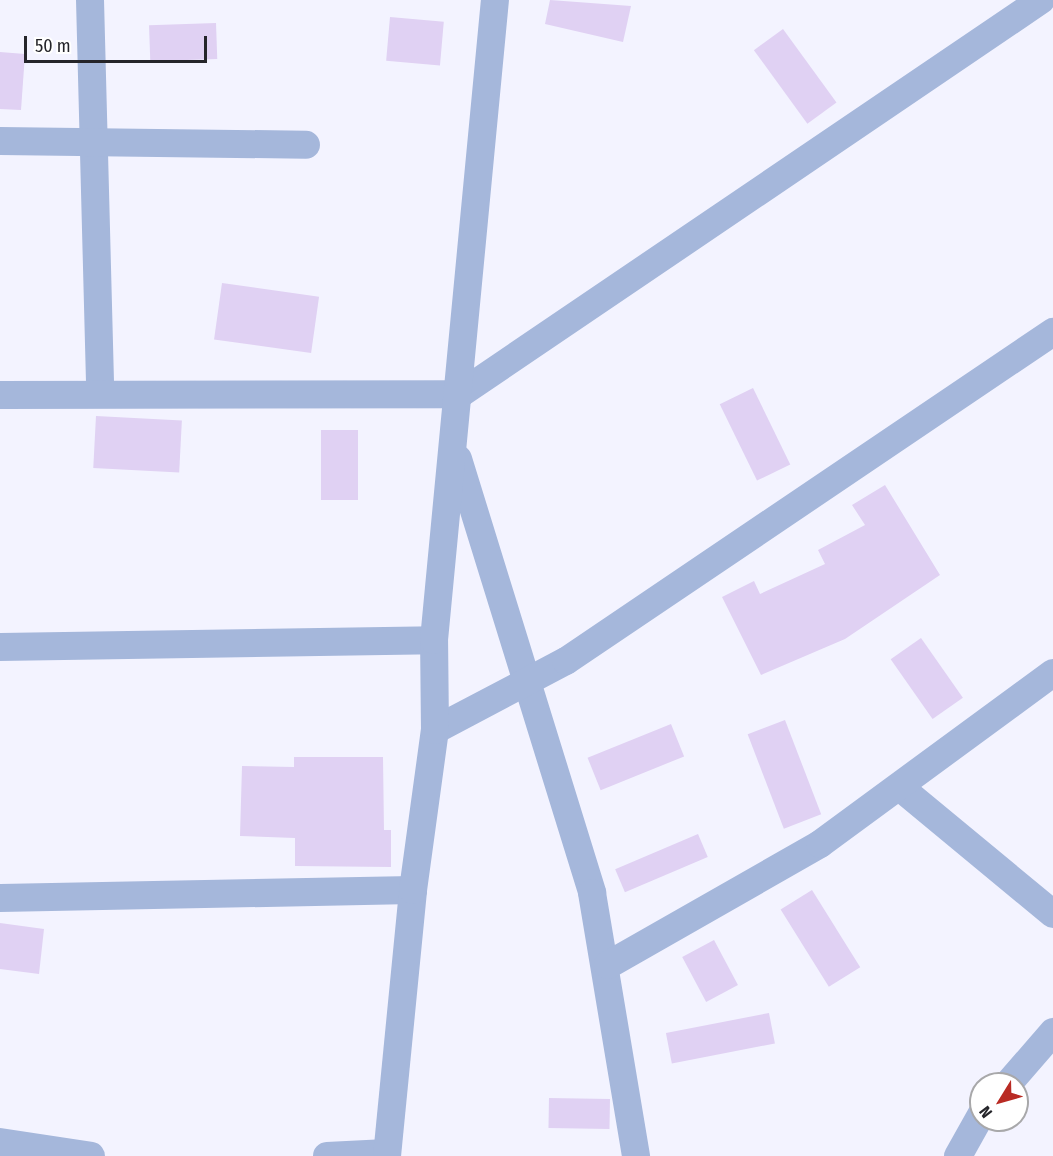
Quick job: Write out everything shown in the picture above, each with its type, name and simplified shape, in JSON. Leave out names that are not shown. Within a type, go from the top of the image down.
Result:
[{"type":"street","points":[[90,0],[96,146],[100,393]]},
{"type":"street","points":[[327,1156],[387,1155],[412,890],[435,730],[434,640],[460,394],[495,0]]},
{"type":"street","points":[[0,395],[460,394],[1041,0]]},
{"type":"street","points":[[0,141],[96,146],[306,145]]},
{"type":"street","points":[[435,730],[527,686],[1053,332]]},
{"type":"street","points":[[454,445],[592,893],[608,965],[636,1156]]},
{"type":"street","points":[[0,647],[434,640]]},
{"type":"street","points":[[608,965],[820,844],[902,789],[1053,674]]},
{"type":"street","points":[[902,789],[1053,914]]},
{"type":"street","points":[[0,898],[412,890]]},
{"type":"street","points":[[1018,1072],[1053,1032]]},
{"type":"street","points":[[958,1156],[971,1132]]},
{"type":"street","points":[[0,1142],[91,1156]]},
{"type":"building","points":[[550,0],[631,6],[623,42],[545,24]]},
{"type":"building","points":[[390,17],[444,22],[440,66],[386,61]]},
{"type":"building","points":[[216,23],[217,59],[150,61],[149,25]]},
{"type":"building","points":[[783,29],[836,103],[807,124],[754,50]]},
{"type":"building","points":[[0,52],[25,54],[21,110],[0,109]]},
{"type":"building","points":[[222,283],[319,297],[311,353],[214,339]]},
{"type":"building","points":[[753,388],[790,464],[757,481],[720,404]]},
{"type":"building","points":[[96,416],[182,421],[179,472],[93,468]]},
{"type":"building","points":[[321,430],[358,430],[358,500],[321,500]]},
{"type":"building","points":[[885,485],[940,575],[845,639],[761,675],[722,597],[754,581],[760,594],[825,564],[818,550],[865,525],[852,505]]},
{"type":"building","points":[[921,638],[963,698],[933,719],[891,659]]},
{"type":"building","points":[[785,720],[821,814],[784,829],[748,734]]},
{"type":"building","points":[[671,724],[684,756],[601,790],[588,758]]},
{"type":"building","points":[[294,757],[383,757],[384,830],[391,830],[391,867],[295,866],[295,838],[240,836],[242,766],[294,767]]},
{"type":"building","points":[[698,834],[708,857],[625,892],[615,869]]},
{"type":"building","points":[[812,890],[860,967],[829,987],[781,910]]},
{"type":"building","points":[[0,923],[44,929],[39,974],[0,969]]},
{"type":"building","points":[[714,940],[738,985],[706,1002],[682,957]]},
{"type":"building","points":[[769,1013],[775,1043],[672,1063],[666,1033]]},
{"type":"building","points":[[549,1098],[610,1099],[609,1129],[548,1128]]}]
